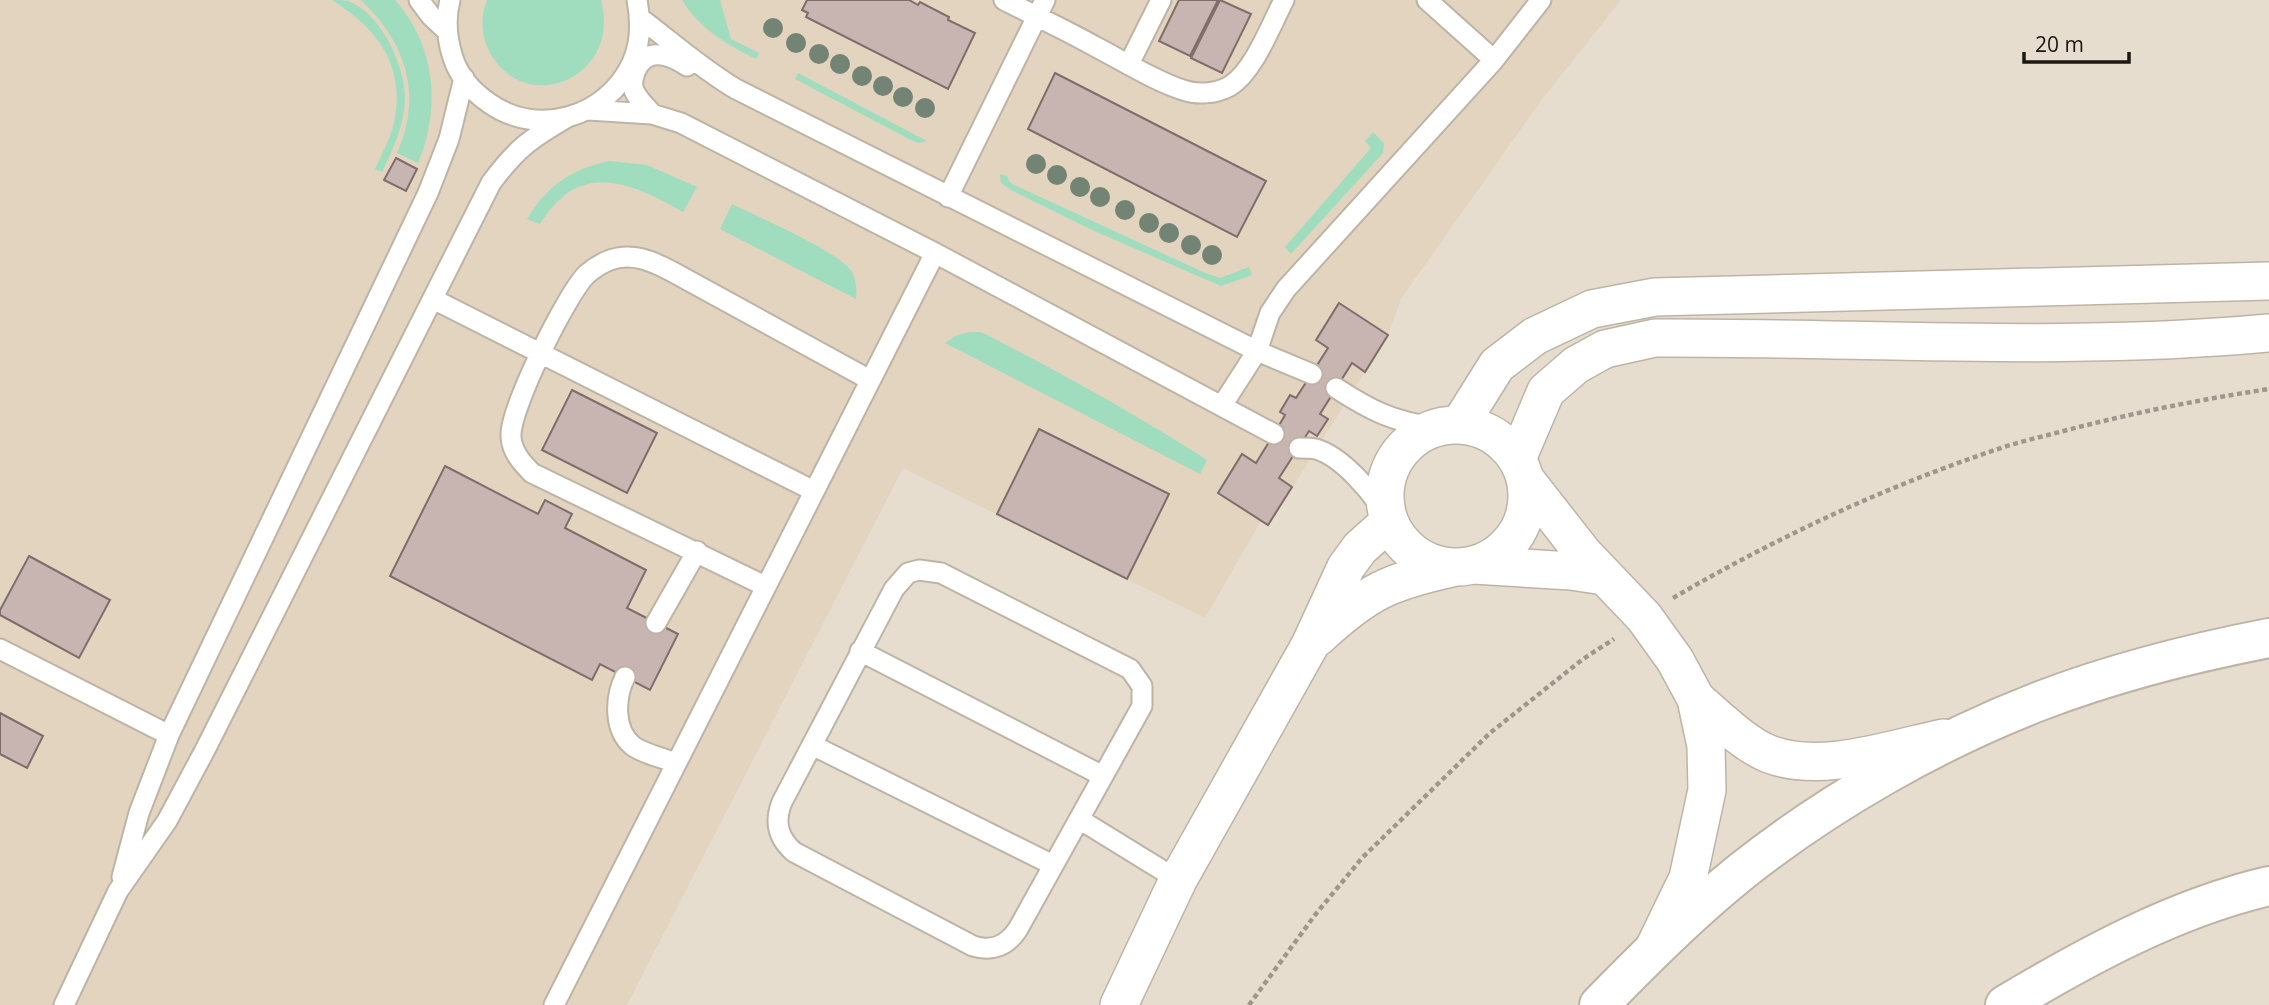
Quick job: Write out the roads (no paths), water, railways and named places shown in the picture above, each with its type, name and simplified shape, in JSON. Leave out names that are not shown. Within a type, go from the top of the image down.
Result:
[{"type":"highway","points":[[1599,1005],[1653,949],[1742,871],[1818,816],[1899,768],[1966,733],[2040,701],[2128,672],[2269,638]]},
{"type":"highway","points":[[2005,1005],[2075,963],[2164,921],[2269,886]]},
{"type":"street","points":[[1447,426],[1497,365],[1535,335],[1592,309],[1655,297],[2269,281]]},
{"type":"street","points":[[1310,645],[1367,596],[1409,578],[1489,560],[1502,551],[1521,526],[1526,511],[1521,469],[1546,391],[1576,365],[1605,349],[1654,338],[2055,342],[2269,333]]},
{"type":"street","points":[[1604,576],[1432,564],[1414,554],[1399,540],[1388,518],[1384,496],[1386,478],[1394,461],[1404,446],[1418,435],[1447,426],[1477,428],[1507,445],[1563,528],[1644,617],[1675,660],[1696,699],[1706,746],[1707,790],[1688,877],[1653,949]]},
{"type":"street","points":[[1119,1005],[1178,880],[1310,645],[1346,567],[1388,518]]},
{"type":"street","points":[[1696,699],[1767,753],[1794,761],[1829,761],[1966,733]]},
{"type":"lane","points":[[419,0],[447,31]]},
{"type":"lane","points":[[450,0],[447,9],[447,31],[455,64],[464,78],[479,96],[498,109],[520,118],[543,121],[566,118],[589,110],[622,81],[633,61],[639,40],[639,9]]},
{"type":"lane","points":[[1004,0],[1041,8],[1129,64],[1182,90],[1198,93],[1214,92],[1229,86],[1241,76],[1251,63],[1284,0]]},
{"type":"lane","points":[[1129,64],[1161,0]]},
{"type":"lane","points":[[1427,0],[1494,60]]},
{"type":"lane","points":[[1223,404],[1256,351],[1270,313],[1286,289],[1494,60],[1541,0]]},
{"type":"lane","points":[[948,197],[1041,8]]},
{"type":"lane","points":[[639,9],[708,73]]},
{"type":"lane","points":[[652,114],[633,88],[638,67],[644,59],[653,54],[666,54],[1256,351],[1312,374]]},
{"type":"lane","points":[[118,891],[139,813],[169,735],[428,193],[449,139],[464,78]]},
{"type":"lane","points":[[589,110],[652,114],[681,123],[1223,404],[1274,434]]},
{"type":"lane","points":[[64,1005],[118,891],[167,821],[491,183],[526,142],[566,118]]},
{"type":"lane","points":[[554,1005],[935,253]]},
{"type":"lane","points":[[765,586],[532,473],[523,464],[515,453],[511,426],[540,354],[578,285],[587,274],[611,259],[639,257],[671,271],[870,380]]},
{"type":"lane","points":[[433,299],[814,491]]},
{"type":"lane","points":[[1336,388],[1368,409],[1389,418],[1411,425],[1447,426]]},
{"type":"lane","points":[[1299,448],[1316,449],[1348,470],[1363,483],[1388,518]]},
{"type":"lane","points":[[656,622],[697,551]]},
{"type":"lane","points":[[930,570],[941,573],[1130,670],[1142,686],[1142,706],[1018,929],[1007,943],[990,949],[972,946],[794,852],[778,829],[778,810],[860,652],[900,580],[908,573],[930,570]]},
{"type":"lane","points":[[0,649],[169,735]]},
{"type":"lane","points":[[860,652],[1103,776]]},
{"type":"lane","points":[[625,677],[617,702],[618,718],[624,733],[633,746],[676,763]]},
{"type":"lane","points":[[811,746],[1053,865]]},
{"type":"lane","points":[[1079,819],[1178,880]]}]
